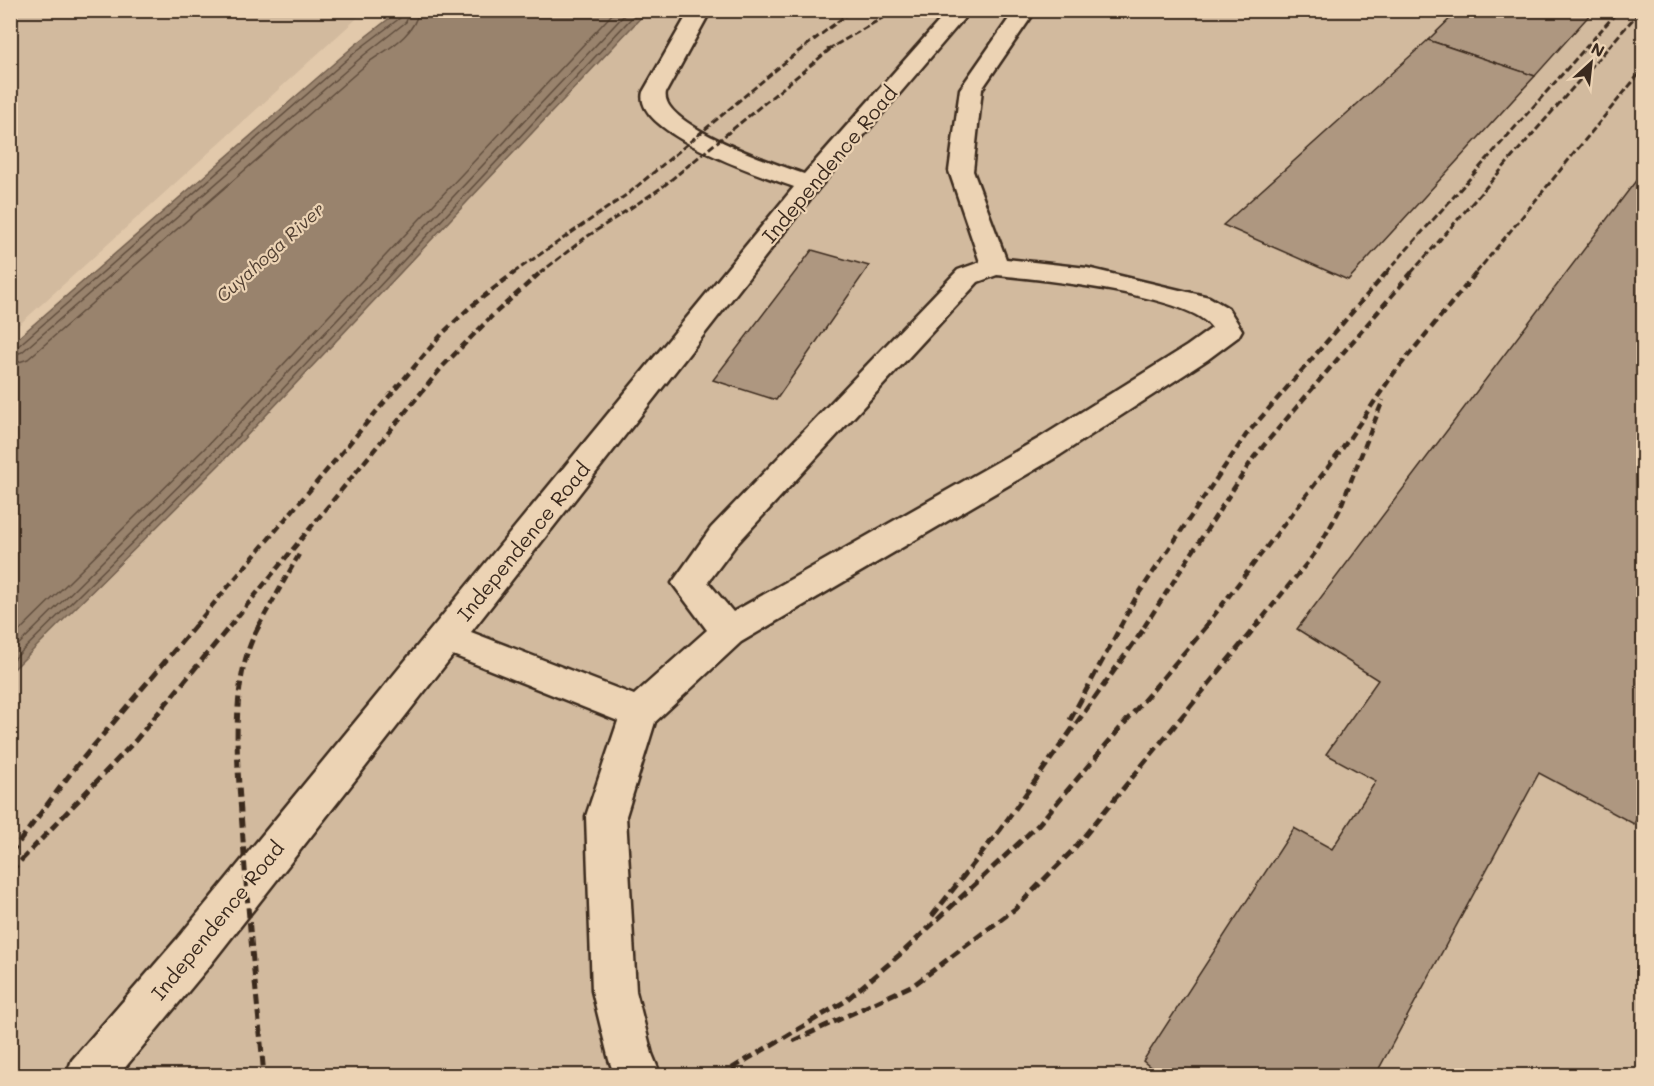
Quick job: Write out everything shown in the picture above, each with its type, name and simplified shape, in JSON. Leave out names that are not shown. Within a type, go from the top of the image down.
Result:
[{"type":"street","points":[[701,10],[656,88],[653,96],[658,109],[667,119],[711,146],[809,184]]},
{"type":"street","name":"Independence Road","points":[[88,1076],[192,954],[809,184],[961,10]]},
{"type":"street","points":[[995,266],[961,171],[971,89],[1026,10]]},
{"type":"street","points":[[639,1076],[631,1060],[614,991],[606,816],[639,713],[729,632],[1049,447],[1197,353],[1228,330],[1218,314],[1199,303],[1088,276],[995,266],[968,276],[723,537],[689,583],[729,632]]},
{"type":"street","points":[[446,637],[639,713]]},
{"type":"shaded area","points":[[11,10],[365,10],[365,11],[11,332]]},
{"type":"shaded area","points":[[647,11],[1643,11],[1643,1075],[11,1076],[11,672],[220,464]]},
{"type":"water","name":"Cuyahoga River","points":[[400,10],[647,11],[220,464],[11,672],[11,344],[355,45]]},
{"type":"building","points":[[1459,10],[1594,10],[1535,76],[1428,40]]},
{"type":"building","points":[[1428,40],[1535,76],[1348,280],[1223,225]]},
{"type":"building","points":[[1644,170],[1644,804],[1634,824],[1539,773],[1375,1076],[1161,1076],[1143,1061],[1294,828],[1332,849],[1376,781],[1326,754],[1378,680],[1297,629]]},
{"type":"building","points":[[812,250],[869,266],[776,400],[713,380]]},
{"type":"railway","points":[[513,273],[629,193],[790,58],[853,10]]},
{"type":"railway","points":[[827,50],[896,10]]},
{"type":"railway","points":[[1386,273],[1619,10]]},
{"type":"railway","points":[[1411,273],[1641,10]]},
{"type":"railway","points":[[540,273],[585,238],[661,188],[834,46]]},
{"type":"railway","points":[[1476,273],[1644,68]]},
{"type":"railway","points":[[194,627],[442,334],[469,308],[515,272]]},
{"type":"railway","points":[[229,627],[443,366],[493,315],[541,272]]},
{"type":"railway","points":[[1120,627],[1135,599],[1246,435],[1387,272]]},
{"type":"railway","points":[[1144,627],[1254,457],[1412,272]]},
{"type":"railway","points":[[1205,627],[1342,449],[1394,373],[1477,272]]},
{"type":"railway","points":[[1255,627],[1316,552],[1339,511],[1383,400]]},
{"type":"railway","points":[[258,627],[301,551]]},
{"type":"railway","points":[[10,854],[74,769],[195,626]]},
{"type":"railway","points":[[10,872],[135,741],[230,626]]},
{"type":"railway","points":[[259,626],[249,649],[242,675],[237,731],[245,870],[264,1076]]},
{"type":"railway","points":[[1070,720],[1121,626]]},
{"type":"railway","points":[[932,916],[1000,830],[1146,626]]},
{"type":"railway","points":[[719,1076],[844,1002],[904,951],[1038,825],[1207,626]]},
{"type":"railway","points":[[793,1041],[915,984],[1015,909],[1073,850],[1256,626]]}]
